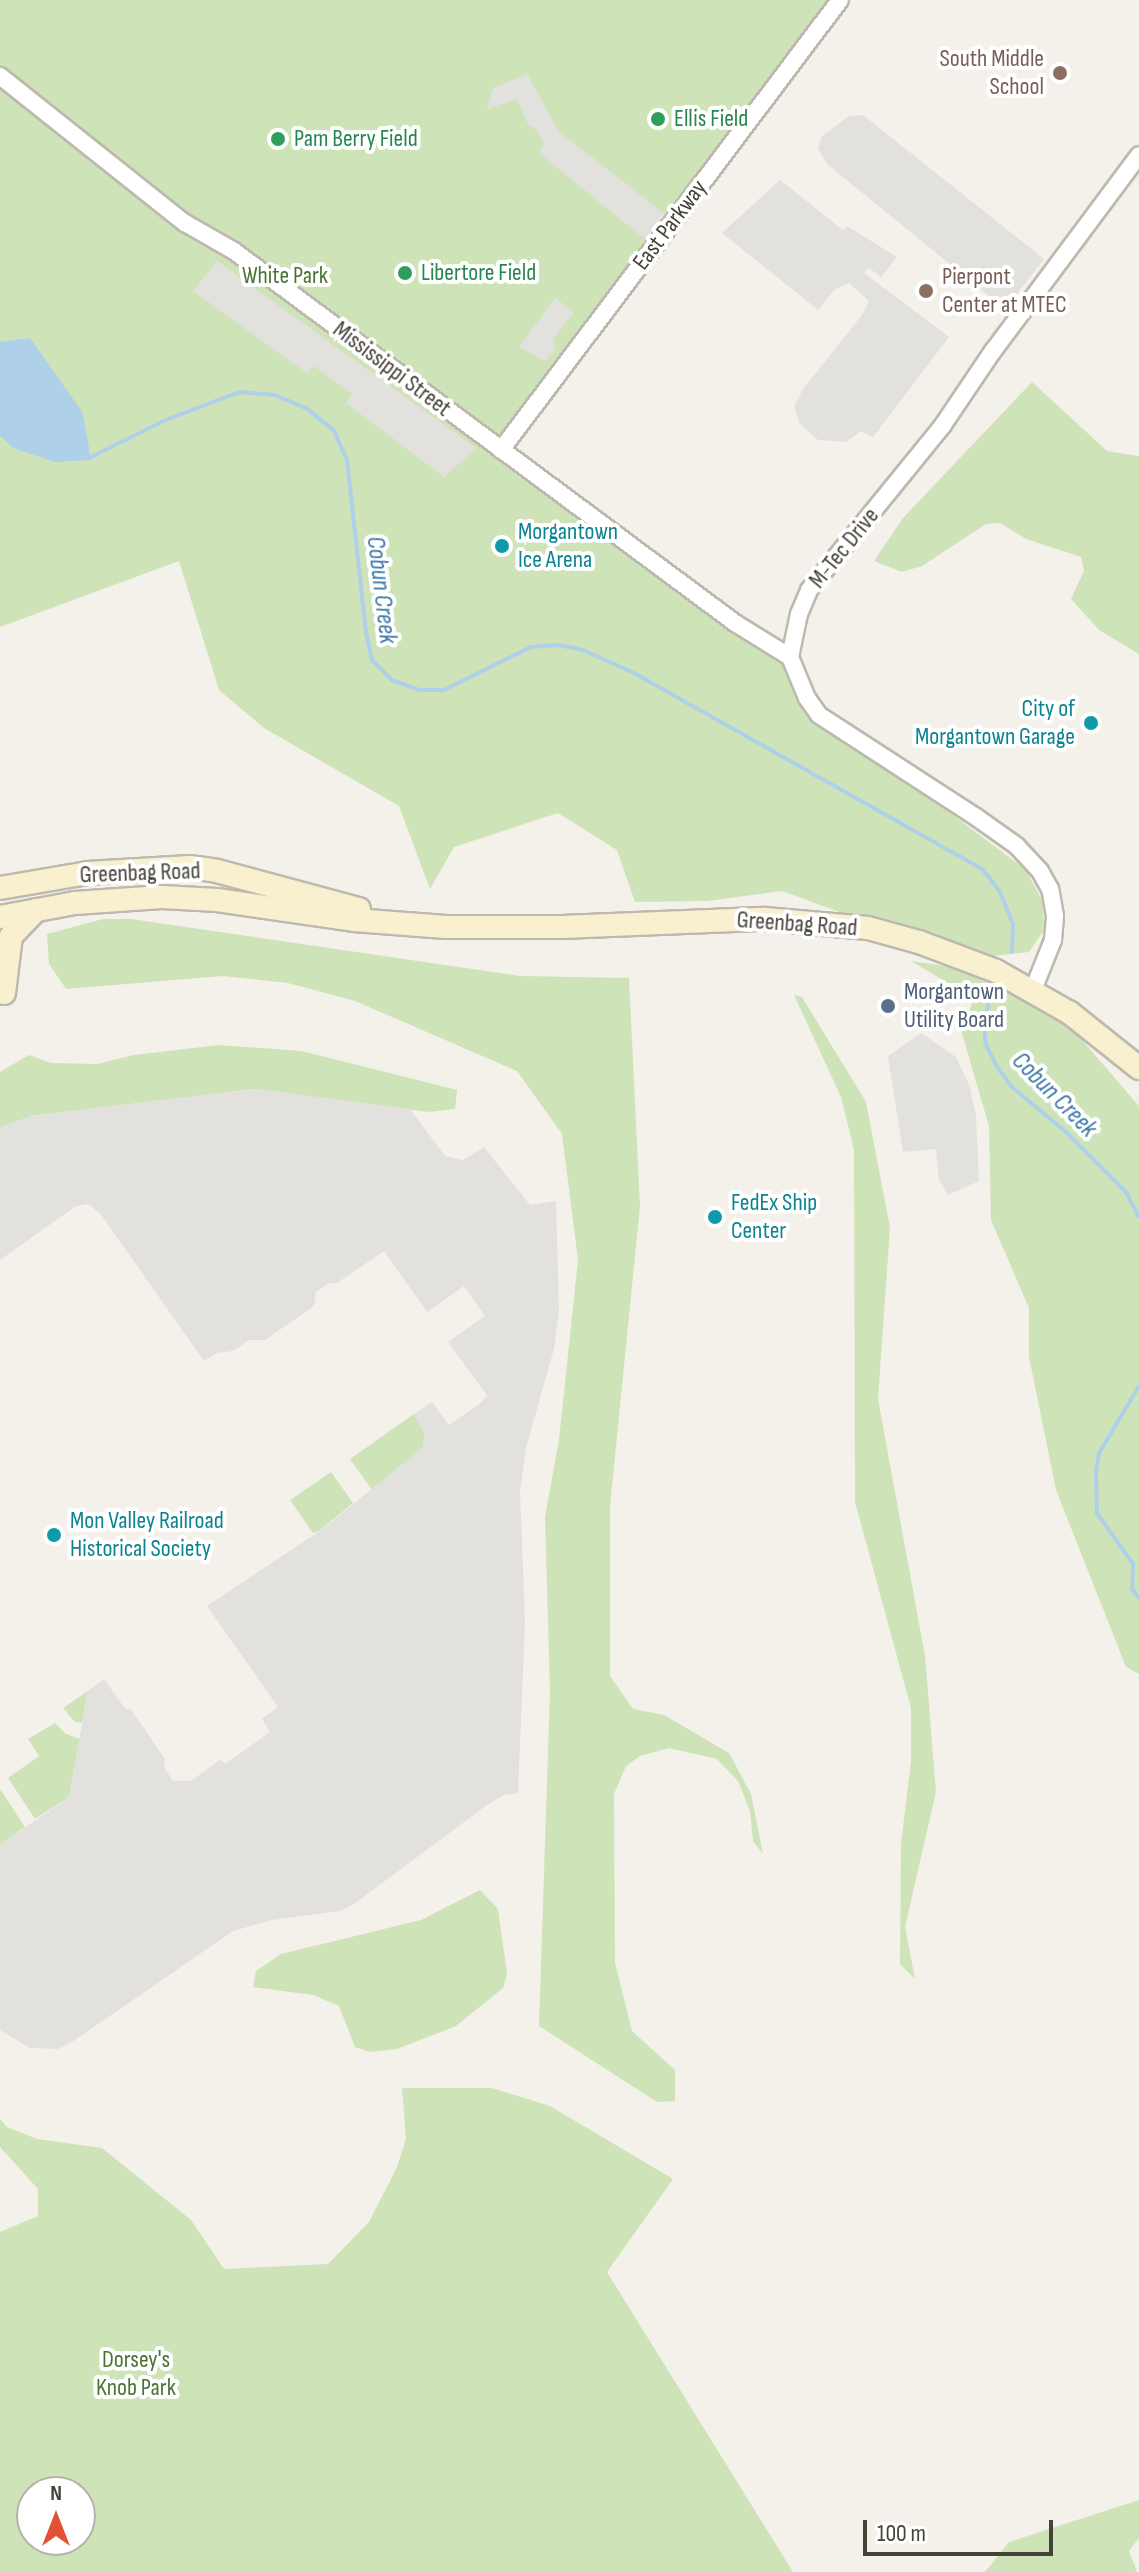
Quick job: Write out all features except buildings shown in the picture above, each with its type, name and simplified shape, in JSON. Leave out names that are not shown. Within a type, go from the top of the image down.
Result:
[{"type":"main road","name":"Greenbag Road","points":[[0,888],[88,873],[190,867],[263,882],[418,924]]},
{"type":"main road","name":"Greenbag Road","points":[[0,917],[37,909],[162,897],[217,900],[354,920],[418,924],[536,928],[735,919],[868,928],[919,942],[996,971],[1033,990],[1070,1013],[1139,1068]]},
{"type":"main road","points":[[4,993],[11,936],[37,909]]},
{"type":"street","name":"East Parkway","points":[[501,450],[840,0]]},
{"type":"street","name":"Mississippi Street","points":[[0,76],[185,223],[234,251],[755,637],[790,657]]},
{"type":"street","name":"M-Tec Drive","points":[[790,657],[799,614],[809,590],[943,425],[993,351],[1139,155]]},
{"type":"street","points":[[790,657],[807,698],[819,715],[976,817],[1017,846],[1040,871],[1050,889],[1055,916],[1053,940],[1033,990]]},
{"type":"green space","name":"White Park","points":[[0,0],[840,0],[501,450],[790,657],[807,698],[837,728],[1026,870],[1043,902],[1044,930],[1029,952],[968,959],[782,891],[707,901],[635,902],[617,850],[558,813],[454,847],[430,889],[399,806],[264,728],[219,690],[179,561],[0,627]]},
{"type":"green space","points":[[1032,382],[1107,451],[1139,456],[1139,654],[1099,630],[1071,599],[1084,571],[1081,557],[1026,539],[1000,523],[986,524],[922,566],[902,572],[874,561],[903,518]]},
{"type":"green space","points":[[103,919],[131,919],[520,976],[629,978],[640,1206],[610,1507],[610,1676],[633,1709],[664,1715],[729,1753],[751,1794],[763,1854],[753,1841],[750,1811],[738,1781],[717,1759],[669,1748],[640,1756],[626,1766],[614,1794],[615,1963],[632,2031],[675,2070],[675,2101],[657,2102],[539,2026],[550,1691],[545,1517],[559,1440],[578,1260],[562,1134],[517,1071],[355,1001],[288,983],[223,976],[66,989],[49,964],[47,934]]},
{"type":"green space","points":[[911,961],[953,967],[1062,1017],[1139,1106],[1139,1674],[1126,1667],[1056,1490],[1029,1357],[1029,1308],[991,1220],[989,1126],[961,1030],[974,999]]},
{"type":"green space","points":[[794,995],[802,997],[866,1102],[890,1228],[878,1399],[925,1656],[936,1792],[905,1927],[915,1979],[900,1964],[901,1844],[911,1761],[911,1708],[855,1502],[854,1150],[841,1097]]},
{"type":"green space","points":[[219,1045],[302,1051],[457,1090],[455,1109],[429,1112],[255,1089],[31,1116],[0,1128],[0,1072],[29,1055],[51,1063],[97,1064],[134,1055]]},
{"type":"green space","points":[[414,1414],[425,1434],[423,1448],[372,1490],[350,1459]]},
{"type":"green space","points":[[331,1472],[353,1503],[313,1533],[290,1500]]},
{"type":"green space","points":[[88,1691],[82,1723],[75,1722],[63,1708]]},
{"type":"green space","points":[[55,1723],[66,1734],[80,1739],[69,1797],[35,1819],[8,1778],[39,1756],[28,1739]]},
{"type":"green space","points":[[0,1789],[25,1827],[0,1845]]},
{"type":"green space","points":[[480,1890],[498,1909],[507,1974],[503,1988],[456,2026],[397,2049],[369,2052],[355,2047],[339,2006],[313,1995],[253,1987],[256,1971],[281,1954],[421,1920]]},
{"type":"green space","name":"Dorsey's Knob Park","points":[[402,2088],[492,2088],[550,2106],[673,2179],[607,2272],[793,2572],[0,2572],[0,2232],[38,2216],[38,2189],[0,2147],[0,2119],[7,2127],[37,2139],[102,2148],[191,2220],[224,2269],[328,2264],[369,2222],[397,2167],[406,2139]]},
{"type":"green space","points":[[1139,2500],[1139,2538],[1129,2551],[1137,2572],[985,2572],[1009,2542]]},
{"type":"shaded area","points":[[527,74],[558,131],[666,215],[647,241],[539,153],[544,143],[537,130],[528,124],[517,99],[487,109],[493,88]]},
{"type":"shaded area","points":[[863,115],[1044,259],[1005,309],[827,164],[818,148],[822,136],[849,116]]},
{"type":"shaded area","points":[[780,180],[843,230],[847,226],[897,257],[881,277],[869,268],[864,273],[949,337],[873,437],[861,431],[846,442],[818,440],[800,424],[794,407],[803,389],[862,315],[869,301],[849,283],[835,289],[818,310],[722,233]]},
{"type":"shaded area","points":[[217,261],[476,448],[444,477],[346,403],[352,394],[314,366],[307,373],[193,291]]},
{"type":"shaded area","points":[[555,298],[574,312],[553,339],[555,350],[545,361],[519,347]]},
{"type":"shaded area","points":[[921,1033],[956,1057],[970,1087],[976,1116],[979,1181],[948,1195],[939,1180],[936,1149],[903,1152],[888,1056]]},
{"type":"shaded area","points":[[255,1089],[410,1109],[445,1156],[463,1160],[484,1147],[530,1205],[556,1201],[559,1310],[554,1349],[526,1448],[520,1490],[525,1622],[518,1793],[504,1795],[487,1805],[354,1904],[340,1911],[272,1920],[233,1931],[75,2040],[58,2049],[30,2048],[0,2030],[0,1845],[69,1797],[88,1691],[104,1679],[126,1710],[130,1708],[165,1759],[164,1767],[173,1781],[191,1781],[221,1759],[225,1764],[270,1732],[262,1719],[278,1707],[207,1606],[320,1531],[422,1448],[425,1434],[414,1414],[432,1402],[449,1425],[481,1403],[487,1395],[448,1342],[485,1316],[464,1286],[427,1312],[384,1251],[337,1283],[329,1283],[316,1292],[314,1306],[265,1340],[249,1340],[233,1351],[217,1353],[204,1361],[102,1216],[89,1204],[76,1206],[0,1260],[0,1128],[31,1116]]},
{"type":"water","points":[[30,338],[83,413],[91,460],[55,462],[13,448],[0,436],[0,342]]},
{"type":"waterway","name":"Cobun Creek","points":[[89,458],[168,419],[240,392],[275,395],[306,408],[334,431],[347,460],[366,632],[372,660],[392,680],[420,690],[444,690],[531,647],[558,645],[583,650],[634,673],[983,870],[1000,892],[1013,924],[1012,952]]},
{"type":"waterway","name":"Cobun Creek","points":[[998,984],[990,996],[984,1024],[986,1045],[997,1067],[1013,1088],[1066,1132],[1126,1192],[1139,1217]]},
{"type":"waterway","name":"Cobun Creek","points":[[1139,1386],[1099,1453],[1096,1473],[1097,1513],[1133,1564],[1132,1589],[1139,1598]]},
{"type":"place","name":"South Middle School","points":[[1060,73]]},
{"type":"place","name":"Ellis Field","points":[[658,119]]},
{"type":"place","name":"Pam Berry Field","points":[[278,139]]},
{"type":"place","name":"Libertore Field","points":[[405,273]]},
{"type":"place","name":"Pierpont Center at MTEC","points":[[926,291]]},
{"type":"place","name":"Morgantown Ice Arena","points":[[502,546]]},
{"type":"place","name":"City of Morgantown Garage","points":[[1091,723]]},
{"type":"place","name":"Morgantown Utility Board","points":[[888,1006]]},
{"type":"place","name":"FedEx Ship Center","points":[[715,1217]]},
{"type":"place","name":"Mon Valley Railroad Historical Society","points":[[54,1535]]}]
